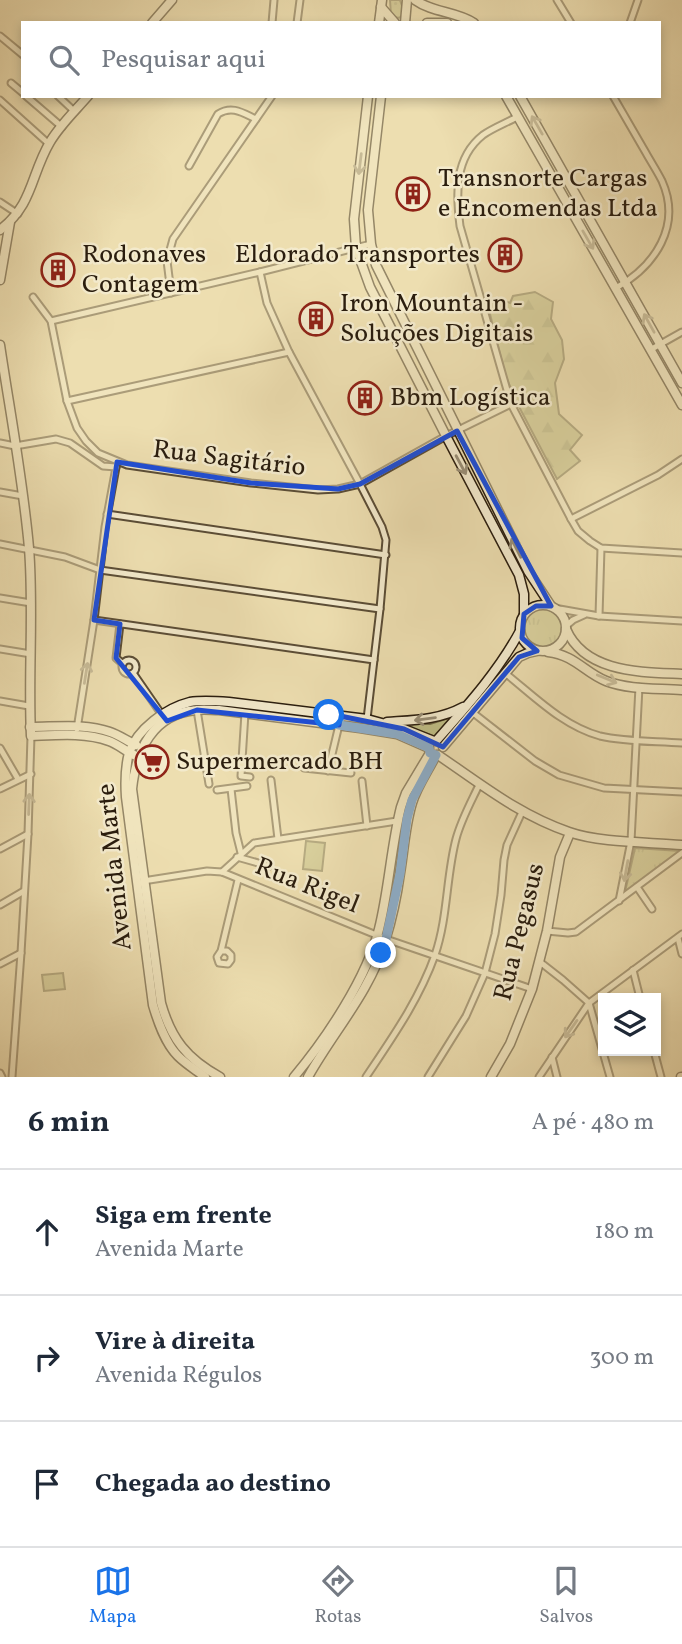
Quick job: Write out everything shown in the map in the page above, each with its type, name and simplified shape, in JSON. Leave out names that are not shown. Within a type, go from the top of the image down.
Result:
[{"type":"street","points":[[154,21],[172,0]]},
{"type":"street","points":[[272,21],[275,0]]},
{"type":"street","points":[[297,21],[300,0]]},
{"type":"street","points":[[405,21],[407,0]]},
{"type":"street","points":[[415,0],[429,9],[461,16],[470,21]]},
{"type":"street","points":[[557,0],[570,21]]},
{"type":"street","points":[[630,21],[638,0]]},
{"type":"street","points":[[381,4],[394,21]]},
{"type":"street","points":[[0,36],[21,53]]},
{"type":"street","points":[[0,50],[7,42]]},
{"type":"street","points":[[11,83],[21,92]]},
{"type":"street","points":[[28,98],[62,127]]},
{"type":"street","points":[[60,98],[74,111]]},
{"type":"street","points":[[171,293],[167,261],[173,239],[271,98]]},
{"type":"street","points":[[368,98],[354,219],[356,248],[370,287],[519,575],[524,594],[524,614],[520,631],[525,644],[564,656],[605,681],[682,690]]},
{"type":"street","points":[[381,98],[369,210],[371,244],[376,265],[527,571],[560,613],[571,642],[587,655],[609,666],[633,671],[682,674]]},
{"type":"street","points":[[507,98],[682,405]]},
{"type":"street","points":[[521,98],[682,383]]},
{"type":"street","points":[[614,98],[662,181],[668,206],[668,225],[661,247],[640,271],[616,288]]},
{"type":"street","points":[[0,100],[49,144]]},
{"type":"street","points":[[0,230],[18,214],[49,144],[85,100]]},
{"type":"street","points":[[189,166],[218,114],[233,109],[256,119]]},
{"type":"street","points":[[517,117],[482,136],[468,152],[460,170],[457,197],[460,226],[511,404],[571,519],[584,536],[601,548],[682,553]]},
{"type":"street","points":[[0,202],[18,214]]},
{"type":"street","points":[[0,280],[10,222]]},
{"type":"street","points":[[51,321],[371,244]]},
{"type":"street","points":[[260,272],[264,295],[289,352],[360,484],[386,540],[367,719]]},
{"type":"street","name":"Rua Sagitário","points":[[33,297],[51,321],[67,401],[77,428],[98,453],[116,465],[251,483],[318,490],[338,489],[360,484],[446,436],[511,404]]},
{"type":"street","points":[[650,350],[682,332]]},
{"type":"street","points":[[0,345],[3,390],[23,496],[32,603],[28,834],[12,1077]]},
{"type":"street","points":[[67,401],[289,352]]},
{"type":"street","points":[[13,434],[30,442]]},
{"type":"street","points":[[0,443],[15,446],[49,439],[64,441],[103,466],[116,465],[77,731]]},
{"type":"street","points":[[571,519],[658,475],[682,459]]},
{"type":"street","points":[[0,492],[23,496]]},
{"type":"street","points":[[107,514],[386,555]]},
{"type":"street","points":[[0,544],[65,557],[100,570],[380,609]]},
{"type":"street","points":[[599,616],[601,548]]},
{"type":"street","points":[[0,598],[32,603]]},
{"type":"street","points":[[524,614],[536,606],[544,605],[599,616],[682,621]]},
{"type":"street","points":[[308,1077],[368,983],[400,874],[412,800],[436,749],[519,657],[557,646],[573,620],[586,614]]},
{"type":"street","points":[[94,620],[374,660]]},
{"type":"street","points":[[120,624],[116,658],[123,664]]},
{"type":"street","points":[[293,1077],[350,996],[382,937],[397,821],[406,793],[520,631]]},
{"type":"street","points":[[0,649],[31,654]]},
{"type":"street","points":[[123,664],[128,661],[134,663],[133,673]]},
{"type":"street","points":[[123,664],[122,670],[125,673],[133,673]]},
{"type":"street","points":[[133,673],[164,718]]},
{"type":"street","points":[[505,673],[565,721],[582,729],[601,736],[682,743]]},
{"type":"street","points":[[619,901],[631,841],[639,687]]},
{"type":"street","points":[[0,701],[29,706]]},
{"type":"street","name":"Avenida Marte","points":[[140,881],[132,789],[134,772],[140,752],[153,732],[178,706],[192,702],[229,702],[340,721],[397,734],[436,749]]},
{"type":"street","points":[[379,722],[449,715],[468,704]]},
{"type":"street","points":[[197,710],[209,784]]},
{"type":"street","name":"Avenida Marte","points":[[205,1077],[177,1055],[155,1013],[155,992],[125,784],[125,769],[131,748],[150,724],[197,710],[219,710],[340,721],[367,719],[404,729],[436,749]]},
{"type":"street","points":[[472,712],[535,761],[558,775],[604,788],[682,792]]},
{"type":"street","points":[[245,713],[241,776],[250,777]]},
{"type":"street","points":[[328,771],[340,721]]},
{"type":"street","points":[[31,732],[100,729],[112,733],[140,752]]},
{"type":"street","points":[[0,747],[18,779]]},
{"type":"street","points":[[436,749],[479,785],[522,812],[570,833],[598,839],[682,845]]},
{"type":"street","points":[[304,768],[351,773]]},
{"type":"street","points":[[0,789],[30,774]]},
{"type":"street","points":[[271,780],[278,839]]},
{"type":"street","points":[[362,781],[367,826]]},
{"type":"street","points":[[366,1077],[406,1017],[435,955],[444,920],[455,841],[479,785]]},
{"type":"street","points":[[217,790],[247,786]]},
{"type":"street","points":[[231,789],[239,855]]},
{"type":"street","points":[[429,1077],[466,1016],[485,973],[495,934],[504,860],[522,812]]},
{"type":"street","points":[[222,872],[254,843],[397,821]]},
{"type":"street","name":"Rua Pegasus","points":[[491,1077],[510,1044],[532,989],[547,931],[560,857],[570,833]]},
{"type":"street","points":[[0,849],[28,834]]},
{"type":"street","points":[[547,931],[576,932],[682,853]]},
{"type":"street","points":[[239,855],[269,866]]},
{"type":"street","name":"Rua Rigel","points":[[140,881],[207,871],[222,872],[382,937],[532,989]]},
{"type":"street","points":[[221,951],[238,880]]},
{"type":"street","points":[[636,887],[652,909]]},
{"type":"street","points":[[0,905],[24,891]]},
{"type":"street","points":[[539,1077],[589,1003],[680,936],[682,954]]},
{"type":"street","points":[[0,964],[21,953]]},
{"type":"street","points":[[540,962],[564,979],[589,1003],[610,1077]]},
{"type":"street","points":[[633,970],[639,993]]},
{"type":"street","name":"Avenida Marte","points":[[155,992],[176,1040],[190,1056],[216,1076]]},
{"type":"street","points":[[655,1056],[661,1077]]},
{"type":"street","points":[[552,1057],[557,1077]]},
{"type":"highlighted area","points":[[457,431],[551,606],[536,606],[524,614],[522,638],[537,651],[519,657],[443,747],[404,729],[340,716],[339,725],[197,710],[167,721],[116,658],[120,624],[94,620],[117,462],[251,483],[338,489],[360,484]]},
{"type":"green space","points":[[390,0],[400,0],[403,11],[401,17],[391,15]]},
{"type":"green space","points":[[535,292],[553,302],[551,319],[562,340],[564,359],[555,383],[559,414],[582,435],[570,450],[580,461],[557,479],[516,401],[505,374],[488,306],[499,298],[510,303],[513,296]]},
{"type":"green space","points":[[543,609],[557,615],[563,629],[557,643],[543,649],[529,643],[523,629],[529,615]]},
{"type":"green space","points":[[452,717],[435,737],[399,723],[430,724]]},
{"type":"green space","points":[[306,841],[325,843],[322,871],[303,869]]},
{"type":"green space","points":[[635,848],[680,851],[625,892]]},
{"type":"green space","points":[[63,973],[65,989],[44,991],[42,975]]},
{"type":"place","name":"Transnorte Cargas e Encomendas Ltda","points":[[413,194]]},
{"type":"place","name":"Eldorado Transportes","points":[[505,255]]},
{"type":"place","name":"Rodonaves Contagem","points":[[58,270]]},
{"type":"place","name":"Iron Mountain - Soluções Digitais","points":[[316,319]]},
{"type":"place","name":"Bbm Logística","points":[[365,398]]},
{"type":"place","name":"Supermercado BH","points":[[152,762]]},
{"type":"route","points":[[329,715],[340,716],[339,725],[397,734],[429,748],[430,753],[436,755],[412,800],[400,874],[381,953]]}]
